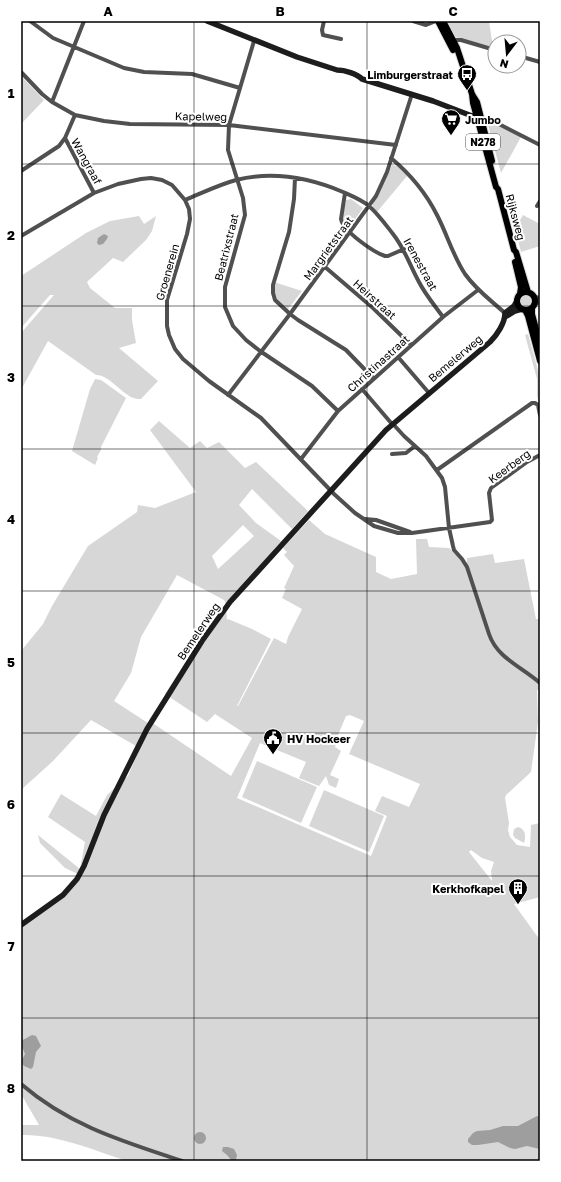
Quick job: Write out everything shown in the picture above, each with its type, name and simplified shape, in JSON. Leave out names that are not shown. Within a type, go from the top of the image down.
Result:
[{"type":"main road","name":"Rijksweg","points":[[436,21],[458,60],[460,61]]},
{"type":"main road","name":"Rijksweg","points":[[443,21],[454,41],[472,94],[473,102],[480,116],[496,187],[498,189],[514,250],[516,252],[528,292]]},
{"type":"main road","name":"Rijksweg","points":[[514,250],[513,252],[521,287],[520,294]]},
{"type":"main road","points":[[520,294],[528,292],[537,297],[536,305],[532,314],[540,344]]},
{"type":"main road","name":"N278","points":[[517,302],[520,294]]},
{"type":"main road","points":[[517,302],[524,310],[531,327],[540,361]]},
{"type":"main road","points":[[524,310],[536,305]]},
{"type":"street","points":[[30,21],[53,38],[124,68],[144,72],[192,74],[240,88]]},
{"type":"street","points":[[52,102],[84,21]]},
{"type":"street","points":[[207,21],[297,57],[480,116]]},
{"type":"street","points":[[324,21],[322,30],[323,35],[341,39]]},
{"type":"street","points":[[413,21],[426,25],[436,21]]},
{"type":"street","points":[[454,41],[459,40],[487,48]]},
{"type":"street","name":"Beatrixstraat","points":[[254,41],[229,125],[228,150],[243,198],[245,215],[225,287],[224,307],[233,326],[260,351],[312,386],[338,411]]},
{"type":"street","points":[[527,58],[540,62]]},
{"type":"street","name":"Kapelweg","points":[[21,72],[42,94],[52,102],[75,114],[104,121],[130,124],[229,125],[396,144]]},
{"type":"street","name":"Margrietstraat","points":[[228,395],[370,206],[376,196],[391,158],[412,94]]},
{"type":"street","points":[[21,171],[58,146],[64,138],[75,114]]},
{"type":"street","points":[[489,119],[540,145]]},
{"type":"street","name":"Wangraaf","points":[[64,138],[94,192]]},
{"type":"street","points":[[391,158],[409,174],[427,198],[438,216],[459,263],[478,290],[506,315],[515,311],[524,310]]},
{"type":"street","name":"Irenestraat","points":[[185,200],[219,185],[238,180],[270,176],[295,178],[328,186],[357,198],[370,206],[404,249],[419,283],[443,317]]},
{"type":"street","name":"Groenerein","points":[[21,236],[94,192],[118,184],[151,178],[162,180],[172,185],[185,200],[189,209],[190,223],[167,300],[167,326],[172,343],[183,359],[228,395],[262,418],[330,490],[355,513],[364,518],[376,520],[412,533],[449,528]]},
{"type":"street","points":[[295,178],[294,199],[289,232],[273,285],[275,300],[298,320],[346,350],[373,378]]},
{"type":"street","points":[[345,193],[341,219],[350,234],[384,256],[388,256],[404,249]]},
{"type":"street","points":[[537,206],[540,201]]},
{"type":"street","name":"Heirstraat","points":[[325,267],[373,308],[411,345]]},
{"type":"street","name":"Christinastraat","points":[[301,459],[338,411],[373,378],[443,317],[478,290]]},
{"type":"street","name":"Bemelerweg","points":[[21,925],[53,903],[73,884],[82,870],[104,815],[147,729],[202,641],[230,602],[370,445],[392,424],[490,342],[498,333],[506,315],[517,302]]},
{"type":"street","name":"Bemelerweg","points":[[398,357],[429,393]]},
{"type":"street","points":[[362,389],[392,424],[426,456],[437,470],[444,482],[449,528],[454,550],[467,567],[493,644],[504,657],[540,683]]},
{"type":"street","points":[[437,470],[532,403],[538,405],[540,414]]},
{"type":"street","points":[[392,454],[406,453],[415,446]]},
{"type":"street","name":"Keerberg","points":[[449,528],[492,521],[489,493],[491,488],[527,462],[540,455]]},
{"type":"street","points":[[21,1084],[47,1105],[80,1124],[105,1135],[182,1161]]},
{"type":"shaded area","points":[[447,21],[489,21],[491,34],[487,34],[487,45],[455,37]]},
{"type":"shaded area","points":[[21,76],[44,100],[21,124]]},
{"type":"shaded area","points":[[487,121],[521,137],[501,173]]},
{"type":"shaded area","points":[[392,165],[399,166],[407,176],[377,212],[373,207],[373,204]]},
{"type":"shaded area","points":[[351,199],[363,208],[349,228],[342,221],[346,200]]},
{"type":"shaded area","points":[[523,215],[540,224],[540,246],[521,252],[515,229]]},
{"type":"shaded area","points":[[139,216],[144,224],[156,216],[152,231],[146,240],[123,262],[113,258],[87,282],[90,288],[115,308],[132,308],[132,320],[136,343],[119,348],[158,381],[141,399],[135,399],[108,379],[96,375],[48,341],[22,388],[21,333],[54,295],[50,295],[21,328],[21,276],[86,233],[110,221]]},
{"type":"shaded area","points":[[104,234],[108,236],[107,239],[103,244],[99,245],[97,243],[98,238]]},
{"type":"shaded area","points":[[274,282],[302,291],[288,309],[280,304],[276,298]]},
{"type":"shaded area","points":[[526,295],[530,297],[532,301],[530,305],[526,307],[522,305],[520,301],[522,297]]},
{"type":"shaded area","points":[[528,334],[540,378],[540,408],[537,396],[537,379],[525,335]]},
{"type":"shaded area","points":[[95,379],[101,380],[126,398],[101,447],[95,465],[72,451],[90,389]]},
{"type":"shaded area","points":[[159,421],[190,448],[200,441],[207,448],[219,442],[245,468],[256,462],[308,511],[292,529],[252,489],[239,505],[256,523],[281,541],[226,604],[224,600],[177,575],[141,637],[131,673],[114,701],[148,723],[136,746],[91,720],[53,761],[21,790],[21,651],[43,624],[88,546],[137,512],[138,505],[155,508],[196,492],[150,430]],"holes":[[[243,525],[254,536],[218,569],[212,556]]]},
{"type":"shaded area","points":[[309,520],[325,534],[376,557],[376,572],[391,579],[417,574],[416,539],[427,539],[429,547],[449,548],[467,565],[467,558],[493,554],[495,563],[524,559],[536,619],[540,619],[540,690],[537,690],[538,722],[531,772],[506,795],[505,798],[509,823],[508,830],[510,837],[517,845],[530,847],[531,825],[540,823],[540,897],[514,904],[540,940],[540,1161],[127,1161],[61,1140],[34,1135],[21,1135],[21,1125],[39,1125],[21,1094],[21,924],[63,894],[78,874],[65,868],[40,843],[38,835],[80,869],[85,842],[48,817],[61,794],[96,816],[107,795],[128,776],[151,722],[231,776],[252,738],[215,714],[207,722],[165,694],[209,626],[226,604],[227,620],[228,619],[252,629],[271,639],[238,706],[274,638],[286,644],[302,609],[282,598],[286,589],[284,588],[294,566],[284,555],[287,552],[283,548]],"holes":[[[350,715],[364,721],[349,754],[420,784],[409,807],[382,796],[375,811],[387,816],[371,856],[237,798],[260,743],[306,762],[299,778],[319,786],[326,776],[329,785],[336,788],[339,779],[330,775],[341,751],[335,747],[346,716]],[[471,850],[482,858],[494,862],[491,871],[492,881],[469,852]]]},
{"type":"shaded area","points":[[257,761],[317,787],[301,823],[242,797]]},
{"type":"shaded area","points":[[324,790],[384,816],[369,852],[309,826]]},
{"type":"shaded area","points":[[518,827],[524,831],[524,843],[515,838],[513,835],[514,829]]},
{"type":"shaded area","points":[[32,1035],[36,1036],[41,1046],[36,1052],[33,1067],[31,1069],[24,1066],[21,1062],[25,1054],[21,1047],[21,1041]]},
{"type":"shaded area","points":[[537,1116],[540,1117],[540,1149],[527,1146],[515,1149],[498,1142],[472,1145],[468,1142],[468,1139],[477,1131],[490,1130],[503,1126],[518,1126]]},
{"type":"shaded area","points":[[198,1132],[202,1132],[206,1138],[202,1144],[198,1144],[194,1140],[194,1136]]},
{"type":"shaded area","points":[[223,1147],[234,1149],[237,1155],[236,1160],[232,1161],[222,1151]]},
{"type":"place","name":"Limburgerstraat","points":[[467,91]]},
{"type":"place","name":"Jumbo","points":[[451,136]]},
{"type":"place","name":"HV Hockeer","points":[[273,755]]},
{"type":"place","name":"Kerkhofkapel","points":[[518,905]]}]
